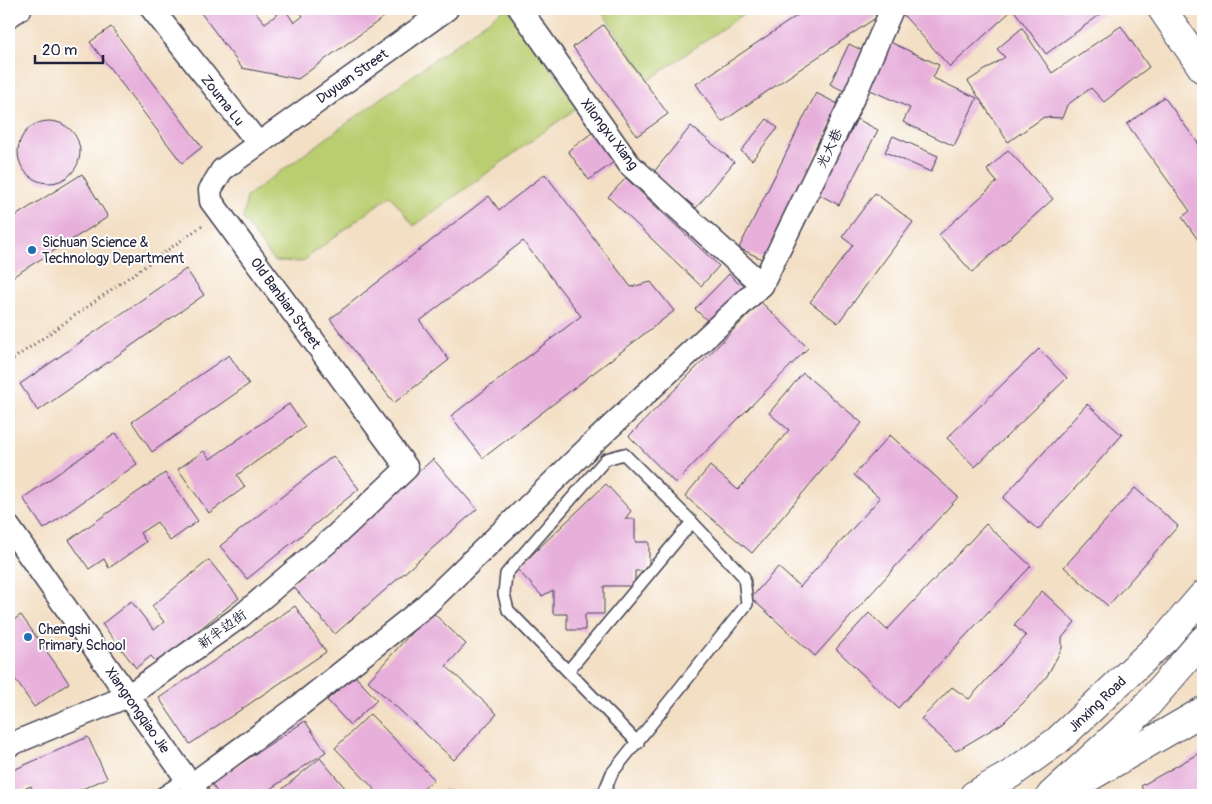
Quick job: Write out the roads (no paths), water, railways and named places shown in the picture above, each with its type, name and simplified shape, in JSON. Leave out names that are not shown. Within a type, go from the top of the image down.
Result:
[{"type":"main road","points":[[1162,9],[1203,69]]},
{"type":"main road","name":"Jinxing Road","points":[[974,795],[1011,774],[1057,741],[1166,638],[1203,594]]},
{"type":"main road","points":[[1051,795],[1141,712],[1203,640]]},
{"type":"main road","points":[[1058,795],[1203,711]]},
{"type":"street","points":[[9,16],[20,9]]},
{"type":"street","name":"Zouma Lu","points":[[152,9],[258,143]]},
{"type":"street","name":"Duyuan Street","points":[[258,143],[447,9]]},
{"type":"street","name":"Xilongxu Xiang","points":[[520,9],[629,164],[762,285]]},
{"type":"street","name":"光大巷","points":[[762,285],[856,92],[892,9]]},
{"type":"street","name":"Old Banbian Street","points":[[258,143],[222,170],[210,190],[211,201],[407,468]]},
{"type":"street","points":[[192,786],[299,706],[424,607],[591,445],[762,285]]},
{"type":"street","name":"新半边街","points":[[9,745],[128,696],[241,616],[334,537],[407,468]]},
{"type":"street","name":"Xiangrongqiao Jie","points":[[9,527],[192,786]]},
{"type":"lane","points":[[603,795],[612,773],[638,743],[747,604],[744,577],[624,454],[606,459],[506,574],[504,594],[508,610],[638,743]]},
{"type":"lane","points":[[568,671],[692,522]]},
{"type":"lane","points":[[159,795],[192,786]]},
{"type":"place","name":"Sichuan Science & Technology Department","points":[[32,250]]},
{"type":"place","name":"Chengshi Primary School","points":[[28,637]]}]
